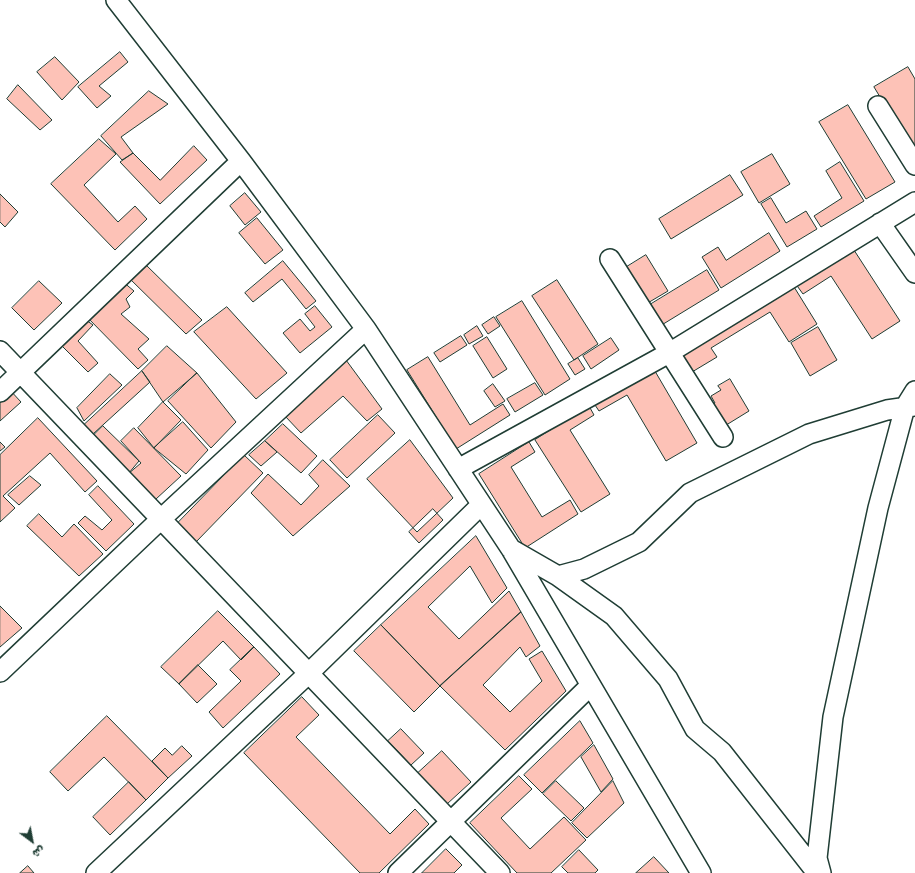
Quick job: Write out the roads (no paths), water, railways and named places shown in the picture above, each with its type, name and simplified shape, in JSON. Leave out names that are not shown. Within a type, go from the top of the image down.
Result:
[{"type":"street","points":[[116,0],[241,161],[366,329],[510,549],[701,873]]},
{"type":"street","points":[[878,106],[915,165]]},
{"type":"street","points":[[0,392],[241,161]]},
{"type":"street","points":[[458,469],[669,353],[915,202]]},
{"type":"street","points":[[880,223],[915,273]]},
{"type":"street","points":[[610,259],[723,438]]},
{"type":"street","points":[[0,672],[161,519],[366,329]]},
{"type":"street","points":[[0,351],[500,873]]},
{"type":"street","points":[[821,873],[817,858],[833,717],[878,508],[915,391]]},
{"type":"street","points":[[558,576],[584,569],[639,542],[690,493],[802,437],[886,410],[910,407]]},
{"type":"street","points":[[96,873],[309,673],[481,505]]},
{"type":"street","points":[[510,549],[558,576],[614,616],[668,679],[695,729],[722,752],[817,873]]},
{"type":"street","points":[[398,873],[590,686]]}]
